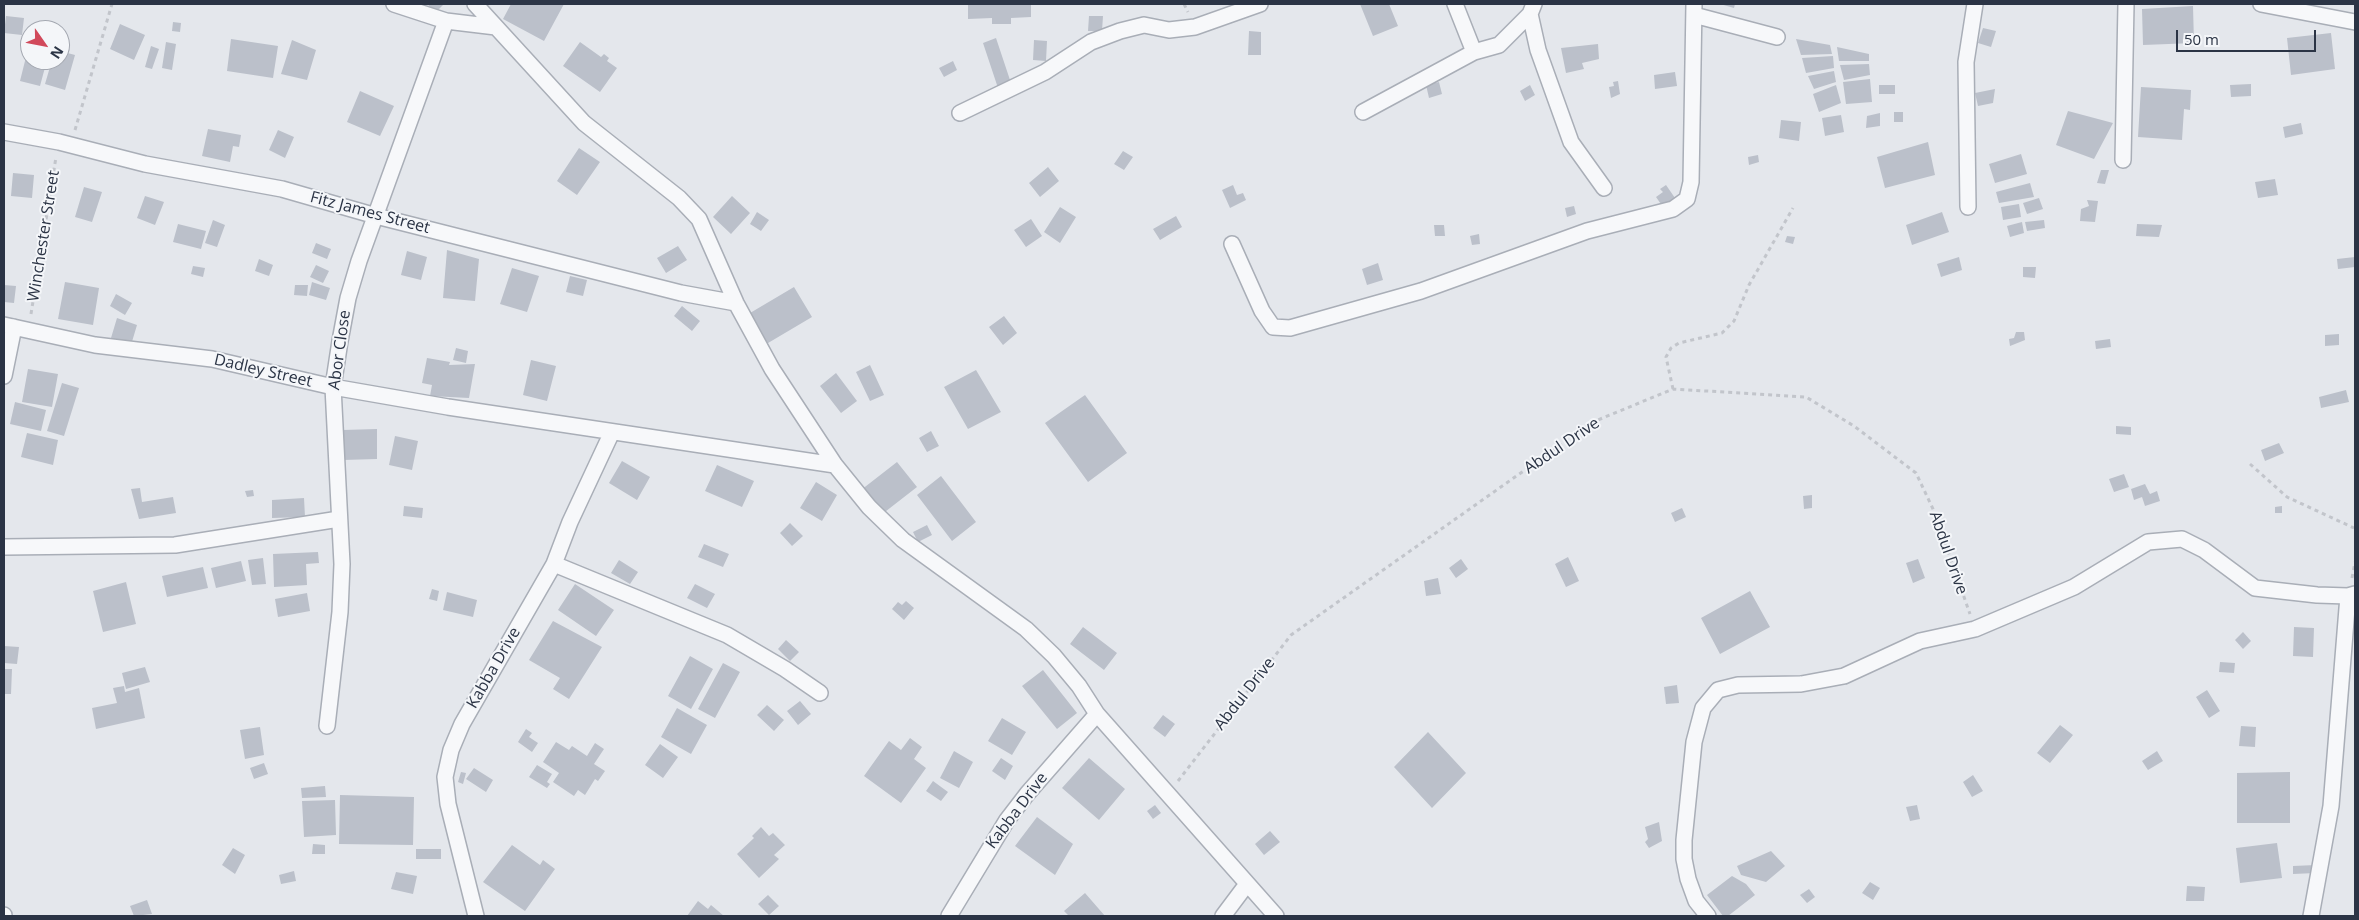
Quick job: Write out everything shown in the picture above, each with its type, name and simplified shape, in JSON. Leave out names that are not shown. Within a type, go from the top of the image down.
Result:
[{"type":"street","points":[[394,4],[446,21],[496,27]]},
{"type":"street","points":[[475,4],[584,123],[679,198],[699,219],[736,302],[772,369],[835,465],[869,507],[903,540],[1026,629],[1054,656],[1079,686],[1097,714],[1276,916]]},
{"type":"street","points":[[960,113],[1045,72],[1091,42],[1120,31],[1144,25],[1168,30],[1195,27],[1260,4]]},
{"type":"street","points":[[1455,4],[1474,52]]},
{"type":"street","points":[[1968,207],[1966,62],[1975,4]]},
{"type":"street","points":[[2123,160],[2126,4]]},
{"type":"street","points":[[2261,4],[2355,22]]},
{"type":"street","points":[[1363,112],[1474,52],[1499,45],[1532,9]]},
{"type":"street","points":[[1532,9],[1538,50],[1571,142],[1604,188]]},
{"type":"street","points":[[1232,244],[1262,311],[1273,327],[1290,328],[1421,292],[1587,231],[1673,209],[1687,198],[1691,182],[1694,9],[1777,37]]},
{"type":"street","name":"Abor Close","points":[[327,726],[340,612],[342,564],[333,387],[348,298],[446,21]]},
{"type":"street","name":"Fitz James Street","points":[[4,132],[64,143],[145,164],[282,189],[376,216],[681,293],[736,302]]},
{"type":"street","points":[[4,376],[16,327]]},
{"type":"street","name":"Dadley Street","points":[[16,327],[95,345],[212,359],[333,387],[612,432],[835,465]]},
{"type":"street","name":"Kabba Drive","points":[[476,916],[448,804],[445,777],[451,750],[462,724],[554,564],[570,522],[612,432]]},
{"type":"street","points":[[4,547],[175,545],[339,519]]},
{"type":"street","points":[[1708,916],[1696,901],[1688,879],[1684,860],[1684,840],[1694,742],[1703,708],[1718,690],[1738,685],[1801,684],[1844,676],[1920,641],[1975,629],[2074,587],[2148,542],[2182,539],[2204,550],[2255,588],[2278,592],[2351,595],[2331,806],[2311,916]]},
{"type":"street","points":[[554,564],[727,635],[785,669],[820,693]]},
{"type":"street","name":"Kabba Drive","points":[[949,916],[986,852],[1012,813],[1097,714]]},
{"type":"street","points":[[1223,916],[1247,884]]},
{"type":"path","name":"Winchester Street","points":[[16,327],[64,143],[112,4]]},
{"type":"path","points":[[1674,389],[1666,357],[1671,348],[1679,343],[1722,333],[1734,321],[1749,285],[1793,208]]},
{"type":"path","name":"Abdul Drive","points":[[1169,793],[1291,635],[1593,422],[1674,389],[1806,397],[1854,426],[1916,473],[1933,509],[1975,629]]},
{"type":"path","points":[[2250,464],[2287,497],[2354,528],[2355,532]]},
{"type":"building","points":[[427,4],[444,4],[436,12]]},
{"type":"building","points":[[511,4],[564,4],[544,41],[503,19]]},
{"type":"building","points":[[968,4],[1031,4],[1031,17],[1011,18],[1011,24],[992,24],[992,18],[968,19]]},
{"type":"building","points":[[1360,4],[1389,4],[1398,26],[1373,36]]},
{"type":"building","points":[[1720,4],[1735,4],[1734,8]]},
{"type":"building","points":[[2193,6],[2194,43],[2143,45],[2142,9]]},
{"type":"building","points":[[6,16],[24,18],[24,20],[20,20],[20,35],[4,33]]},
{"type":"building","points":[[1089,16],[1103,16],[1102,31],[1088,31]]},
{"type":"building","points":[[173,22],[181,23],[180,32],[172,31]]},
{"type":"building","points":[[120,24],[145,35],[134,60],[110,49]]},
{"type":"building","points":[[1983,28],[1996,31],[1991,47],[1978,43]]},
{"type":"building","points":[[1249,31],[1261,32],[1261,55],[1248,55]]},
{"type":"building","points":[[2331,33],[2335,69],[2291,75],[2287,38]]},
{"type":"building","points":[[996,38],[1012,86],[999,91],[983,43]]},
{"type":"building","points":[[231,39],[278,46],[273,78],[227,71]]},
{"type":"building","points":[[1796,39],[1830,45],[1832,54],[1801,55]]},
{"type":"building","points":[[292,40],[316,50],[307,80],[281,74]]},
{"type":"building","points":[[1034,40],[1047,41],[1046,61],[1033,60]]},
{"type":"building","points":[[166,42],[176,44],[172,70],[162,68]]},
{"type":"building","points":[[580,42],[601,57],[604,54],[609,58],[607,61],[617,68],[600,92],[563,66]]},
{"type":"building","points":[[1598,44],[1599,59],[1582,63],[1584,69],[1566,73],[1561,48]]},
{"type":"building","points":[[151,46],[159,49],[152,69],[145,67]]},
{"type":"building","points":[[1837,47],[1869,54],[1869,61],[1839,61]]},
{"type":"building","points":[[70,54],[75,55],[65,90],[45,84],[49,70],[70,70]]},
{"type":"building","points":[[1833,56],[1834,68],[1806,73],[1802,58]]},
{"type":"building","points":[[953,61],[957,70],[944,77],[939,68]]},
{"type":"building","points":[[1869,64],[1870,75],[1844,80],[1840,65]]},
{"type":"building","points":[[23,70],[44,70],[40,86],[20,81]]},
{"type":"building","points":[[1834,71],[1836,82],[1814,89],[1808,76]]},
{"type":"building","points":[[1675,72],[1677,86],[1655,89],[1654,75]]},
{"type":"building","points":[[1870,79],[1872,102],[1846,104],[1843,82]]},
{"type":"building","points":[[1618,81],[1620,94],[1611,98],[1609,87],[1614,86],[1613,82]]},
{"type":"building","points":[[1439,82],[1442,94],[1429,98],[1426,85]]},
{"type":"building","points":[[2251,84],[2251,96],[2231,97],[2230,85]]},
{"type":"building","points":[[1530,85],[1535,95],[1525,101],[1520,91]]},
{"type":"building","points":[[1836,85],[1841,103],[1819,112],[1813,94]]},
{"type":"building","points":[[1879,85],[1895,85],[1895,94],[1879,94]]},
{"type":"building","points":[[2141,87],[2191,90],[2190,110],[2184,109],[2182,140],[2138,137]]},
{"type":"building","points":[[1995,89],[1993,103],[1978,106],[1975,93]]},
{"type":"building","points":[[360,91],[394,106],[380,136],[347,122]]},
{"type":"building","points":[[2068,111],[2113,123],[2094,159],[2056,145]]},
{"type":"building","points":[[1894,112],[1903,112],[1903,122],[1894,122]]},
{"type":"building","points":[[1880,113],[1880,126],[1866,128],[1867,116]]},
{"type":"building","points":[[1841,115],[1844,132],[1825,136],[1822,118]]},
{"type":"building","points":[[1781,120],[1801,122],[1799,141],[1779,138]]},
{"type":"building","points":[[2301,123],[2303,134],[2285,138],[2283,127]]},
{"type":"building","points":[[208,129],[241,135],[239,147],[233,146],[230,162],[202,156]]},
{"type":"building","points":[[278,130],[294,137],[285,158],[269,150]]},
{"type":"building","points":[[1928,142],[1935,175],[1885,188],[1877,157]]},
{"type":"building","points":[[579,148],[600,162],[577,195],[557,181]]},
{"type":"building","points":[[1123,151],[1133,157],[1124,170],[1114,164]]},
{"type":"building","points":[[2021,154],[2027,174],[1995,183],[1989,164]]},
{"type":"building","points":[[1758,155],[1759,162],[1749,165],[1748,157]]},
{"type":"building","points":[[1048,167],[1059,181],[1040,197],[1029,183]]},
{"type":"building","points":[[2101,170],[2109,170],[2105,184],[2097,183]]},
{"type":"building","points":[[13,173],[34,175],[32,198],[11,196]]},
{"type":"building","points":[[2275,179],[2278,195],[2258,198],[2255,182]]},
{"type":"building","points":[[2030,183],[2034,197],[1999,203],[1996,192]]},
{"type":"building","points":[[1233,185],[1237,195],[1243,193],[1246,200],[1230,208],[1222,190]]},
{"type":"building","points":[[1666,185],[1675,198],[1663,207],[1656,197],[1663,192],[1660,189]]},
{"type":"building","points":[[84,187],[102,192],[92,222],[75,217]]},
{"type":"building","points":[[145,196],[164,202],[155,225],[137,218]]},
{"type":"building","points":[[732,196],[750,213],[731,234],[713,217]]},
{"type":"building","points":[[2039,198],[2043,209],[2027,214],[2023,203]]},
{"type":"building","points":[[2087,200],[2098,201],[2095,222],[2080,221],[2081,209],[2089,206]]},
{"type":"building","points":[[2019,204],[2021,217],[2003,220],[2001,207]]},
{"type":"building","points":[[1574,206],[1576,214],[1567,217],[1565,208]]},
{"type":"building","points":[[1060,207],[1076,217],[1060,243],[1044,232]]},
{"type":"building","points":[[757,212],[769,220],[761,231],[750,224]]},
{"type":"building","points":[[1942,212],[1949,232],[1912,245],[1906,225]]},
{"type":"building","points":[[1176,216],[1182,227],[1160,240],[1153,229]]},
{"type":"building","points":[[1031,219],[1042,236],[1026,247],[1014,230]]},
{"type":"building","points":[[213,220],[225,225],[217,247],[205,243]]},
{"type":"building","points":[[2044,220],[2045,228],[2027,231],[2025,222]]},
{"type":"building","points":[[2022,222],[2024,233],[2010,237],[2007,226]]},
{"type":"building","points":[[178,224],[206,231],[201,249],[173,242]]},
{"type":"building","points":[[2137,224],[2162,225],[2159,237],[2136,236]]},
{"type":"building","points":[[1434,225],[1444,225],[1445,236],[1435,236]]},
{"type":"building","points":[[1479,234],[1480,244],[1472,245],[1470,236]]},
{"type":"building","points":[[1787,236],[1795,237],[1793,244],[1785,242]]},
{"type":"building","points":[[316,243],[331,249],[327,259],[312,253]]},
{"type":"building","points":[[678,246],[687,260],[666,273],[657,258]]},
{"type":"building","points":[[447,250],[479,259],[475,301],[443,298]]},
{"type":"building","points":[[407,251],[427,257],[421,280],[401,275]]},
{"type":"building","points":[[1959,257],[1962,270],[1941,277],[1937,264]]},
{"type":"building","points":[[2355,257],[2355,267],[2338,269],[2337,259]]},
{"type":"building","points":[[259,259],[273,265],[269,276],[255,271]]},
{"type":"building","points":[[1378,263],[1383,280],[1367,285],[1362,269]]},
{"type":"building","points":[[316,265],[329,271],[323,283],[310,277]]},
{"type":"building","points":[[193,266],[205,268],[203,277],[191,274]]},
{"type":"building","points":[[2023,267],[2036,267],[2035,278],[2023,277]]},
{"type":"building","points":[[512,268],[539,276],[527,312],[500,304]]},
{"type":"building","points":[[570,276],[587,280],[583,296],[566,292]]},
{"type":"building","points":[[65,282],[99,288],[93,325],[58,319]]},
{"type":"building","points":[[312,282],[330,288],[326,300],[309,295]]},
{"type":"building","points":[[4,285],[16,286],[14,303],[4,302]]},
{"type":"building","points":[[295,285],[308,285],[307,296],[294,295]]},
{"type":"building","points":[[794,287],[812,317],[763,346],[745,316]]},
{"type":"building","points":[[116,294],[132,303],[125,315],[110,306]]},
{"type":"building","points":[[682,306],[700,321],[692,331],[674,316]]},
{"type":"building","points":[[1004,316],[1017,333],[1003,345],[989,327]]},
{"type":"building","points":[[117,318],[137,325],[131,345],[111,338]]},
{"type":"building","points":[[2016,332],[2024,332],[2025,340],[2010,346],[2009,339],[2014,338]]},
{"type":"building","points":[[2339,334],[2339,345],[2325,346],[2325,335]]},
{"type":"building","points":[[2110,339],[2111,347],[2096,349],[2095,341]]},
{"type":"building","points":[[456,348],[468,351],[466,363],[453,360]]},
{"type":"building","points":[[427,358],[450,362],[449,365],[475,364],[469,398],[430,396],[432,385],[422,383]]},
{"type":"building","points":[[531,360],[556,366],[547,401],[523,395]]},
{"type":"building","points":[[870,365],[884,395],[870,401],[856,372]]},
{"type":"building","points":[[28,369],[58,374],[52,407],[22,402]]},
{"type":"building","points":[[976,370],[1001,412],[968,429],[944,387]]},
{"type":"building","points":[[836,373],[857,401],[841,413],[820,386]]},
{"type":"building","points":[[62,383],[79,388],[64,436],[47,431]]},
{"type":"building","points":[[2346,390],[2349,402],[2321,408],[2319,397]]},
{"type":"building","points":[[1085,395],[1127,453],[1088,482],[1045,423]]},
{"type":"building","points":[[15,402],[46,410],[41,431],[10,424]]},
{"type":"building","points":[[2116,426],[2131,427],[2131,435],[2116,434]]},
{"type":"building","points":[[377,429],[377,459],[343,460],[343,430]]},
{"type":"building","points":[[931,431],[939,446],[927,452],[919,438]]},
{"type":"building","points":[[27,433],[58,440],[53,465],[21,457]]},
{"type":"building","points":[[395,436],[418,441],[412,470],[389,465]]},
{"type":"building","points":[[2279,443],[2284,453],[2265,461],[2261,450]]},
{"type":"building","points":[[622,461],[650,477],[637,500],[609,483]]},
{"type":"building","points":[[897,462],[917,487],[881,515],[861,490]]},
{"type":"building","points":[[717,465],[754,481],[742,507],[705,491]]},
{"type":"building","points":[[2124,474],[2129,487],[2114,492],[2109,479]]},
{"type":"building","points":[[941,476],[976,522],[952,541],[917,495]]},
{"type":"building","points":[[816,482],[837,495],[822,521],[800,508]]},
{"type":"building","points":[[2145,484],[2150,494],[2157,491],[2160,501],[2145,506],[2142,497],[2134,500],[2131,489]]},
{"type":"building","points":[[140,488],[142,502],[173,497],[176,513],[139,519],[131,489]]},
{"type":"building","points":[[253,490],[254,496],[247,497],[245,491]]},
{"type":"building","points":[[1812,495],[1812,508],[1804,509],[1803,496]]},
{"type":"building","points":[[304,498],[305,517],[272,518],[272,500]]},
{"type":"building","points":[[404,506],[423,508],[422,518],[403,516]]},
{"type":"building","points":[[2282,506],[2282,513],[2275,513],[2275,507]]},
{"type":"building","points":[[1682,508],[1686,517],[1675,522],[1671,513]]},
{"type":"building","points":[[790,523],[803,536],[792,546],[780,533]]},
{"type":"building","points":[[927,525],[932,535],[918,542],[913,532]]},
{"type":"building","points":[[704,544],[729,554],[723,567],[698,557]]},
{"type":"building","points":[[318,552],[319,563],[306,564],[307,585],[274,587],[273,554]]},
{"type":"building","points":[[1568,557],[1579,581],[1566,587],[1555,564]]},
{"type":"building","points":[[263,558],[266,584],[252,585],[248,560]]},
{"type":"building","points":[[1461,559],[1468,569],[1456,578],[1449,568]]},
{"type":"building","points":[[1918,559],[1925,578],[1913,583],[1906,563]]},
{"type":"building","points":[[619,560],[638,572],[630,584],[611,573]]},
{"type":"building","points":[[241,561],[246,581],[216,588],[211,568]]},
{"type":"building","points":[[203,567],[208,588],[167,597],[162,576]]},
{"type":"building","points":[[1438,578],[1441,594],[1426,596],[1424,581]]},
{"type":"building","points":[[126,582],[136,624],[103,632],[93,591]]},
{"type":"building","points":[[575,584],[614,610],[596,636],[558,610]]},
{"type":"building","points":[[695,584],[715,594],[707,608],[687,598]]},
{"type":"building","points":[[432,589],[439,591],[437,601],[429,599]]},
{"type":"building","points":[[1750,591],[1770,627],[1720,654],[1701,618]]},
{"type":"building","points":[[447,592],[477,600],[473,617],[443,610]]},
{"type":"building","points":[[307,593],[310,611],[278,617],[275,599]]},
{"type":"building","points":[[906,601],[914,608],[904,620],[892,609],[898,602],[902,605]]},
{"type":"building","points":[[553,621],[602,647],[569,699],[553,689],[560,678],[529,660]]},
{"type":"building","points":[[1083,627],[1117,653],[1104,670],[1070,644]]},
{"type":"building","points":[[2294,627],[2314,628],[2313,657],[2293,656]]},
{"type":"building","points":[[2243,632],[2251,641],[2243,649],[2235,640]]},
{"type":"building","points":[[786,640],[799,652],[790,661],[778,649]]},
{"type":"building","points":[[4,646],[19,647],[17,664],[4,663]]},
{"type":"building","points":[[690,656],[713,669],[691,709],[668,696]]},
{"type":"building","points":[[2220,662],[2235,663],[2234,673],[2219,672]]},
{"type":"building","points":[[723,663],[740,672],[715,718],[698,709]]},
{"type":"building","points":[[145,667],[150,682],[126,689],[122,673]]},
{"type":"building","points":[[4,669],[12,669],[11,694],[4,694]]},
{"type":"building","points":[[1043,670],[1077,713],[1057,729],[1022,686]]},
{"type":"building","points":[[1677,685],[1679,703],[1666,704],[1664,687]]},
{"type":"building","points":[[124,686],[125,692],[139,688],[145,718],[96,729],[92,708],[117,703],[113,688]]},
{"type":"building","points":[[2207,690],[2220,711],[2209,718],[2196,697]]},
{"type":"building","points":[[800,701],[811,714],[798,725],[787,711]]},
{"type":"building","points":[[767,705],[784,720],[774,731],[757,715]]},
{"type":"building","points":[[677,708],[707,725],[691,754],[661,737]]},
{"type":"building","points":[[1163,715],[1175,724],[1165,737],[1153,728]]},
{"type":"building","points":[[1002,718],[1026,732],[1012,755],[988,741]]},
{"type":"building","points":[[2060,725],[2073,735],[2050,763],[2037,753]]},
{"type":"building","points":[[2241,726],[2256,727],[2255,747],[2239,746]]},
{"type":"building","points":[[260,727],[264,755],[245,759],[240,730]]},
{"type":"building","points":[[526,729],[532,733],[529,737],[538,743],[532,752],[518,742]]},
{"type":"building","points":[[1428,732],[1466,773],[1432,808],[1394,767]]},
{"type":"building","points":[[910,738],[922,747],[914,759],[926,768],[901,803],[864,776],[889,741],[901,750]]},
{"type":"building","points":[[556,742],[569,750],[572,746],[587,756],[595,743],[604,749],[594,764],[605,771],[598,781],[595,779],[585,795],[578,790],[574,796],[553,782],[559,773],[543,762]]},
{"type":"building","points":[[660,744],[678,757],[663,778],[645,765]]},
{"type":"building","points":[[954,751],[973,762],[959,788],[940,778]]},
{"type":"building","points":[[2157,751],[2163,761],[2148,770],[2142,761]]},
{"type":"building","points":[[1001,758],[1013,766],[1005,780],[992,771]]},
{"type":"building","points":[[1089,758],[1125,789],[1099,820],[1062,788]]},
{"type":"building","points":[[264,763],[268,774],[254,779],[250,768]]},
{"type":"building","points":[[537,765],[552,774],[547,782],[550,784],[547,788],[529,777]]},
{"type":"building","points":[[474,768],[493,780],[486,792],[466,779]]},
{"type":"building","points":[[461,772],[466,773],[463,784],[458,782]]},
{"type":"building","points":[[2290,772],[2290,823],[2237,823],[2237,773]]},
{"type":"building","points":[[1973,775],[1983,791],[1972,797],[1963,782]]},
{"type":"building","points":[[933,781],[948,792],[941,801],[926,791]]},
{"type":"building","points":[[325,786],[326,797],[302,798],[301,788]]},
{"type":"building","points":[[340,795],[414,797],[413,845],[339,844]]},
{"type":"building","points":[[335,800],[336,835],[304,837],[302,801]]},
{"type":"building","points":[[1155,805],[1161,813],[1153,819],[1147,811]]},
{"type":"building","points":[[1917,805],[1920,819],[1910,821],[1906,807]]},
{"type":"building","points":[[1037,817],[1073,844],[1055,875],[1015,846]]},
{"type":"building","points":[[1659,822],[1662,841],[1649,848],[1645,842],[1648,839],[1645,827]]},
{"type":"building","points":[[761,827],[769,836],[773,833],[785,845],[774,855],[779,859],[759,878],[737,854],[754,838],[752,836]]},
{"type":"building","points":[[1270,831],[1280,842],[1264,855],[1255,844]]},
{"type":"building","points":[[2277,843],[2282,878],[2240,883],[2236,848]]},
{"type":"building","points":[[313,844],[325,845],[325,854],[312,854]]},
{"type":"building","points":[[512,845],[540,865],[543,860],[555,869],[525,911],[483,882]]},
{"type":"building","points":[[233,848],[245,855],[235,874],[222,865]]},
{"type":"building","points":[[416,849],[441,849],[441,859],[416,859]]},
{"type":"building","points":[[1771,851],[1785,866],[1766,882],[1741,875],[1737,866]]},
{"type":"building","points":[[2316,865],[2316,873],[2293,874],[2293,866]]},
{"type":"building","points":[[294,871],[296,881],[281,884],[279,875]]},
{"type":"building","points":[[396,872],[417,876],[413,894],[391,889]]},
{"type":"building","points":[[1732,876],[1746,884],[1755,895],[1728,916],[1723,916],[1707,895]]},
{"type":"building","points":[[1870,882],[1880,888],[1873,900],[1862,893]]},
{"type":"building","points":[[2187,886],[2205,887],[2204,901],[2186,901]]},
{"type":"building","points":[[1809,889],[1815,897],[1807,903],[1800,895]]},
{"type":"building","points":[[1085,893],[1105,916],[1069,916],[1064,911]]},
{"type":"building","points":[[768,895],[779,906],[769,915],[758,904]]},
{"type":"building","points":[[147,900],[152,914],[134,916],[130,906]]},
{"type":"building","points":[[698,901],[708,909],[711,905],[724,916],[687,916]]}]
